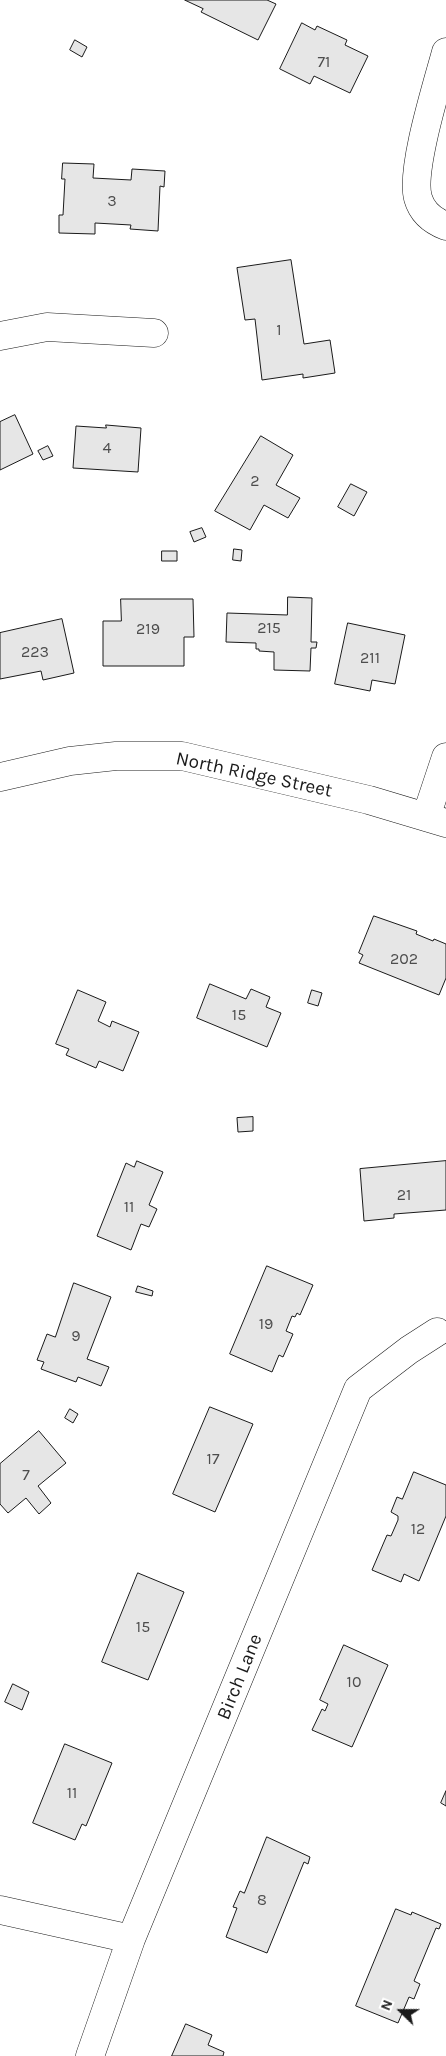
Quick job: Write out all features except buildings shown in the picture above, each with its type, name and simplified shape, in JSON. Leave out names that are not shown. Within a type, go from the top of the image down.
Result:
[{"type":"street","points":[[446,52],[423,141],[416,184],[418,197],[424,211],[446,226]]},
{"type":"street","points":[[0,336],[47,327],[154,333]]},
{"type":"street","name":"North Ridge Street","points":[[0,777],[70,761],[116,756],[182,756],[369,800],[436,820]]},
{"type":"street","points":[[436,820],[446,757]]},
{"type":"street","name":"Birch Lane","points":[[90,2056],[131,1940],[358,1389],[409,1350],[437,1332]]},
{"type":"street","points":[[0,1910],[131,1940]]}]
